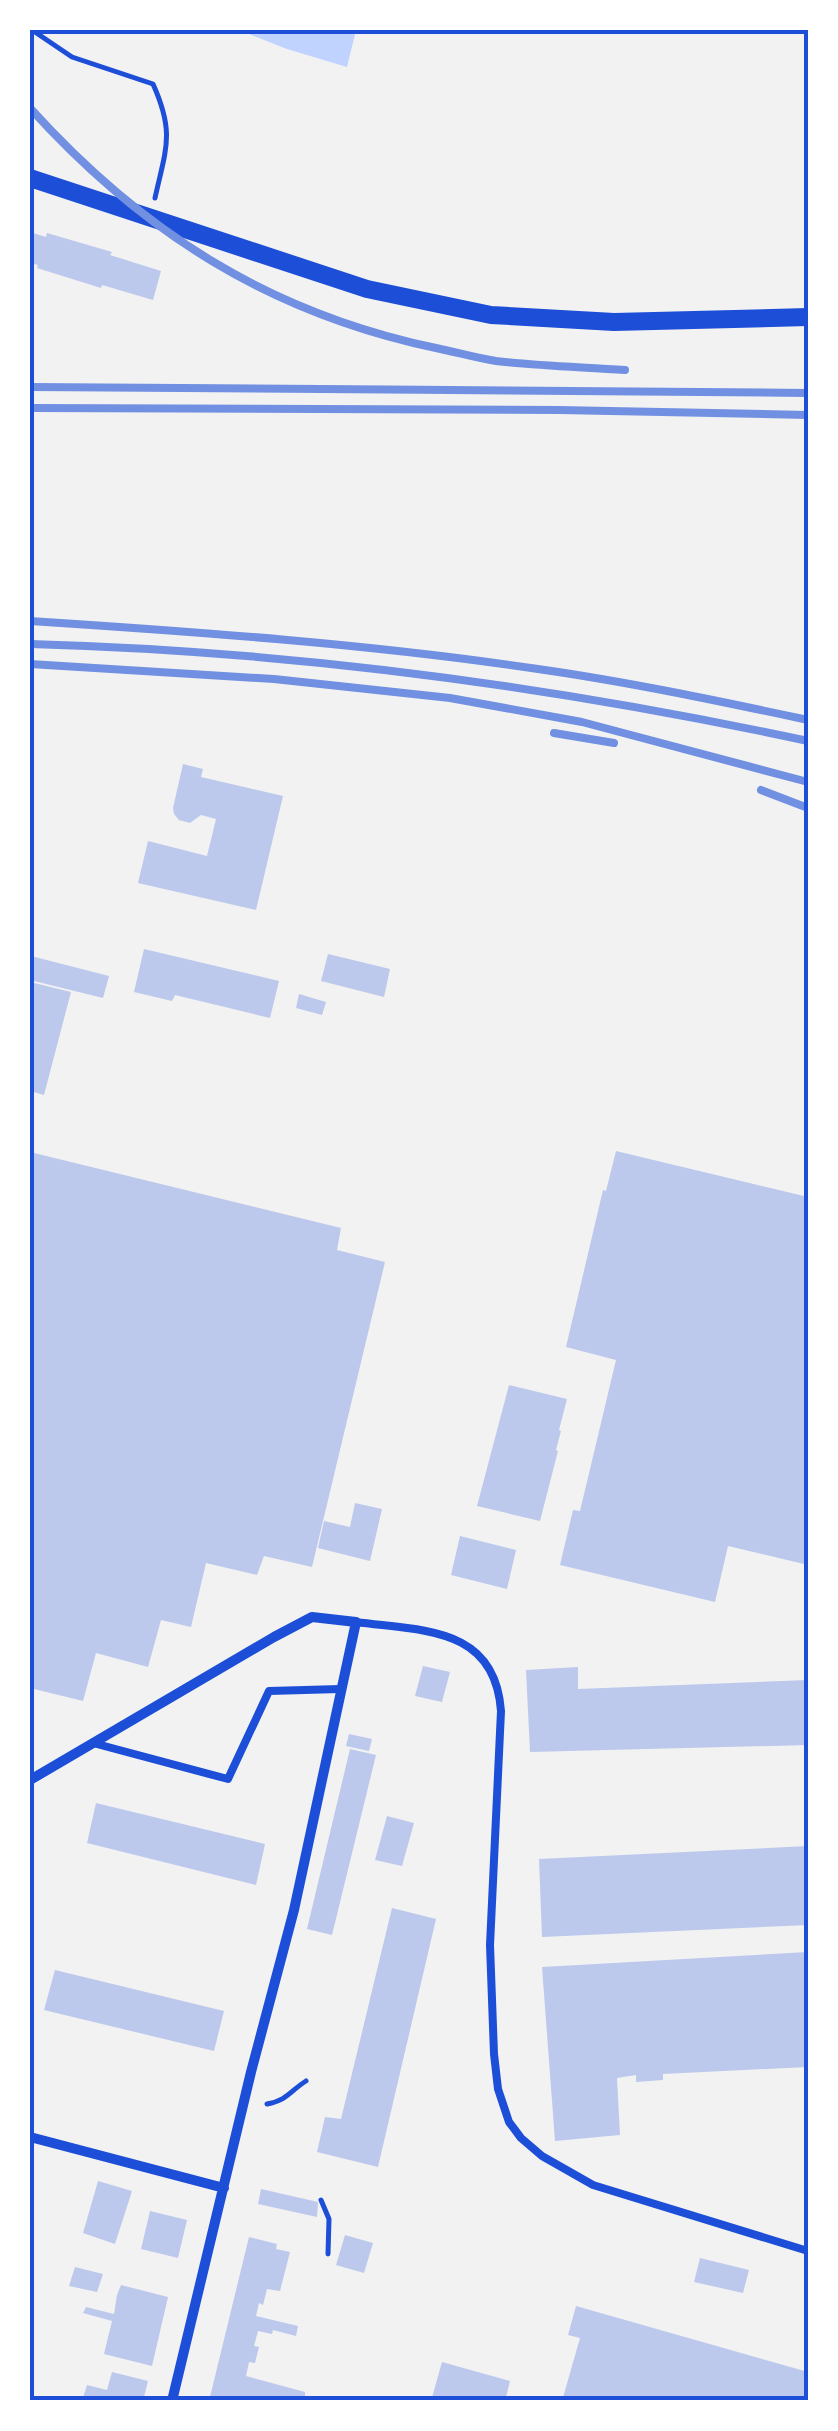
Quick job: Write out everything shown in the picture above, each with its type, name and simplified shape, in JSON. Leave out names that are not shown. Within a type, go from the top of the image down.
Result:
[{"type":"street","points":[[30,178],[367,289],[491,315],[614,322],[808,317]]},
{"type":"street","points":[[30,1780],[312,1618],[356,1622],[294,1910],[172,2401]]},
{"type":"street","points":[[30,2137],[224,2188]]},
{"type":"lane","points":[[356,1622],[455,1639],[486,1661],[500,1692],[490,1945],[494,2054],[498,2089],[509,2122],[520,2138],[542,2156],[593,2185],[808,2250]]},
{"type":"lane","points":[[93,1743],[228,1779],[270,1691],[340,1689]]},
{"type":"path","points":[[32,30],[72,57],[152,84],[164,108],[169,136],[150,217]]},
{"type":"path","points":[[267,2104],[282,2101],[306,2081]]},
{"type":"path","points":[[322,2200],[329,2218],[328,2254]]},
{"type":"water","points":[[239,30],[356,30],[347,67]]},
{"type":"building","points":[[30,232],[46,237],[47,233],[112,252],[110,255],[161,271],[153,300],[37,268],[38,265],[30,263]]},
{"type":"building","points":[[183,764],[203,769],[201,777],[283,796],[256,910],[138,883],[148,841],[207,856],[216,819],[201,815],[190,823],[174,814]]},
{"type":"building","points":[[144,949],[279,981],[270,1018],[175,995],[172,1001],[134,992]]},
{"type":"building","points":[[328,954],[390,969],[384,997],[321,981]]},
{"type":"building","points":[[31,956],[109,976],[103,998],[30,980]]},
{"type":"building","points":[[30,982],[71,992],[44,1095],[30,1091]]},
{"type":"building","points":[[299,994],[326,1002],[322,1015],[296,1008]]},
{"type":"building","points":[[616,1151],[808,1197],[808,1565],[728,1546],[715,1602],[560,1565],[573,1510],[580,1511],[616,1360],[566,1347]]},
{"type":"building","points":[[30,1152],[341,1228],[337,1250],[385,1262],[312,1567],[264,1556],[257,1575],[206,1563],[191,1627],[161,1620],[148,1667],[96,1653],[83,1701],[30,1688]]},
{"type":"building","points":[[509,1385],[567,1399],[540,1521],[477,1506]]},
{"type":"building","points":[[355,1503],[382,1509],[370,1561],[318,1548],[324,1521],[350,1527]]},
{"type":"building","points":[[460,1536],[516,1550],[507,1589],[451,1575]]},
{"type":"building","points":[[423,1666],[450,1672],[442,1702],[415,1696]]},
{"type":"building","points":[[578,1667],[578,1689],[808,1680],[808,1745],[530,1752],[526,1670]]},
{"type":"building","points":[[349,1734],[372,1739],[369,1751],[346,1746]]},
{"type":"building","points":[[350,1749],[376,1755],[332,1935],[307,1929]]},
{"type":"building","points":[[96,1803],[265,1844],[256,1885],[87,1843]]},
{"type":"building","points":[[387,1816],[414,1823],[402,1866],[375,1860]]},
{"type":"building","points":[[808,1846],[808,1925],[542,1937],[539,1859]]},
{"type":"building","points":[[392,1908],[436,1919],[378,2167],[317,2152],[325,2117],[341,2119]]},
{"type":"building","points":[[808,1952],[808,2067],[663,2074],[663,2080],[636,2082],[636,2075],[617,2078],[620,2135],[555,2141],[542,1967]]},
{"type":"building","points":[[55,1970],[224,2011],[214,2051],[44,2010]]},
{"type":"building","points":[[98,2181],[132,2191],[115,2244],[83,2233]]},
{"type":"building","points":[[261,2189],[318,2202],[317,2217],[258,2204]]},
{"type":"building","points":[[150,2211],[187,2220],[178,2258],[141,2249]]},
{"type":"building","points":[[345,2235],[373,2243],[364,2273],[336,2265]]},
{"type":"building","points":[[249,2237],[277,2244],[276,2249],[290,2252],[280,2291],[267,2289],[256,2316],[298,2326],[296,2336],[258,2331],[255,2363],[249,2362],[246,2376],[305,2392],[305,2401],[209,2401]]},
{"type":"building","points":[[700,2258],[749,2270],[743,2293],[694,2282]]},
{"type":"building","points":[[75,2267],[103,2274],[97,2292],[69,2286]]},
{"type":"building","points":[[121,2285],[168,2297],[152,2366],[104,2354],[112,2321],[83,2313],[86,2307],[114,2314]]},
{"type":"building","points":[[576,2306],[808,2372],[808,2401],[562,2401],[580,2338],[568,2335]]},
{"type":"building","points":[[442,2362],[510,2381],[505,2401],[431,2401]]},
{"type":"building","points":[[112,2372],[148,2381],[143,2401],[82,2401],[87,2385],[107,2390]]},
{"type":"railway","points":[[30,108],[73,153],[164,230],[264,290],[376,333],[474,357],[625,370]]},
{"type":"railway","points":[[30,387],[808,393]]},
{"type":"railway","points":[[30,408],[808,415]]},
{"type":"railway","points":[[30,621],[285,640],[475,660],[640,686],[808,720]]},
{"type":"railway","points":[[30,644],[226,654],[421,674],[615,704],[808,741]]},
{"type":"railway","points":[[30,664],[274,679],[450,698],[582,722],[808,782]]},
{"type":"railway","points":[[554,733],[614,743]]},
{"type":"railway","points":[[761,790],[808,808]]}]
